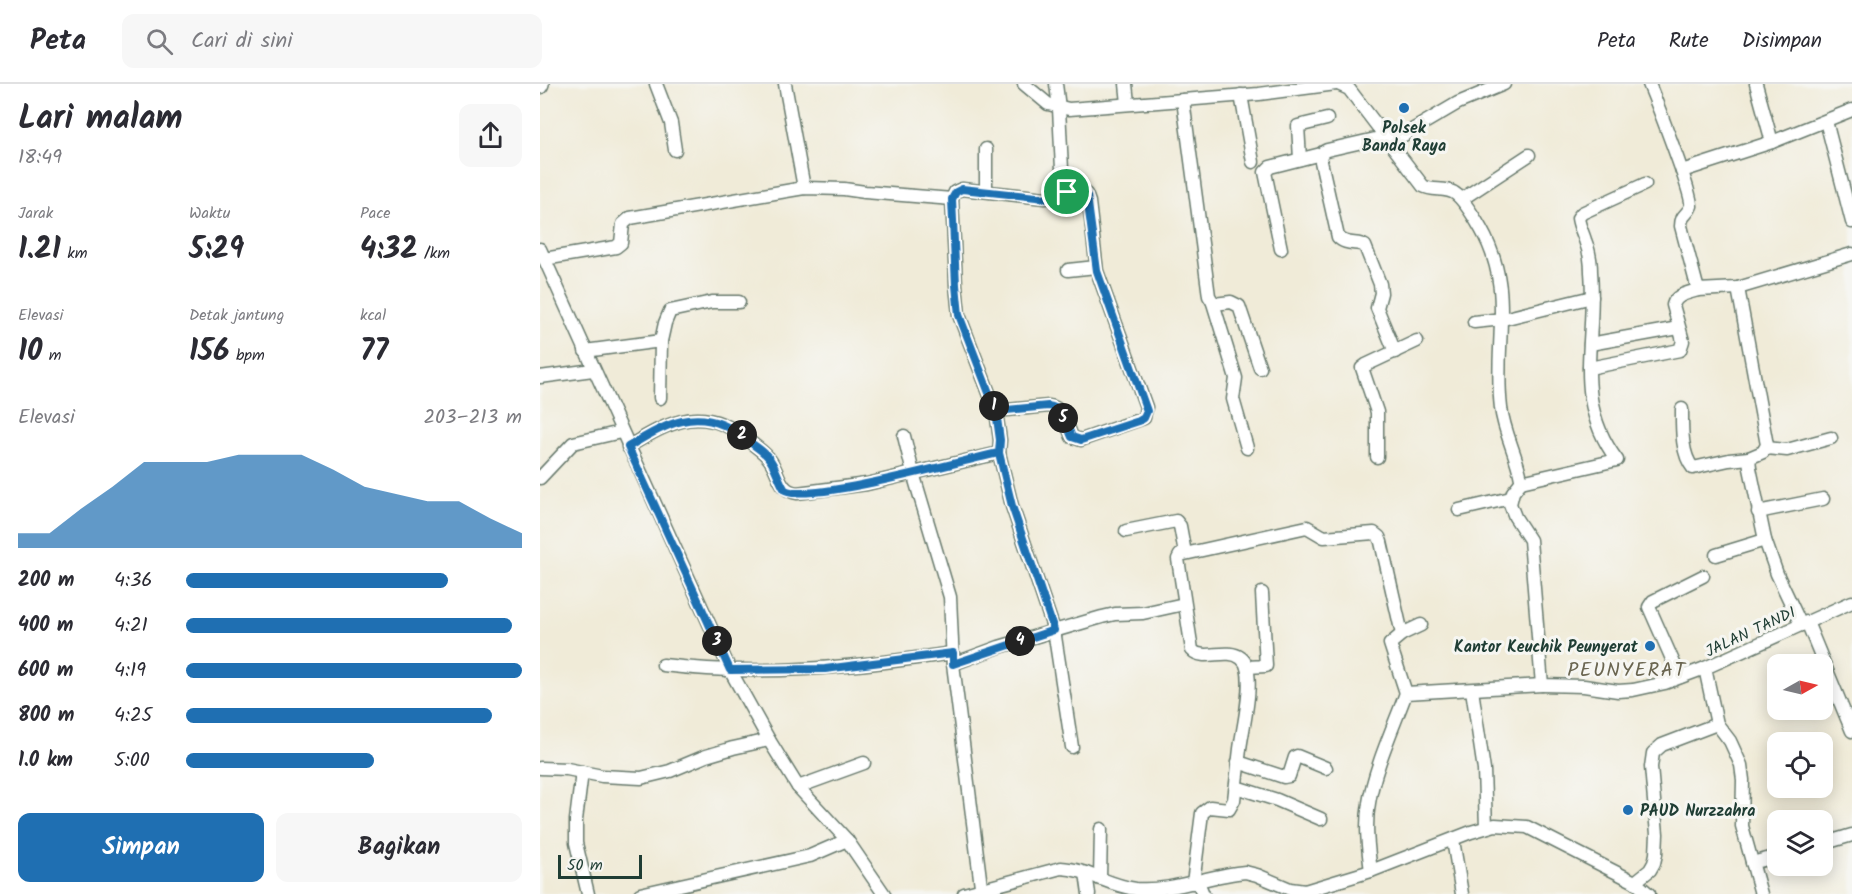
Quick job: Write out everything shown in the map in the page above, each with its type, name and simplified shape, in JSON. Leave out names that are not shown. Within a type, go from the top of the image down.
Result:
[{"type":"street","points":[[656,84],[670,123],[675,150]]},
{"type":"street","points":[[785,84],[804,188]]},
{"type":"street","points":[[1024,84],[1048,104],[1069,109],[1241,95],[1259,89],[1343,84],[1423,186],[1430,189],[1450,190],[1462,199],[1493,252],[1499,277],[1503,318],[1501,411],[1520,470],[1521,483],[1511,498],[1512,510],[1530,540],[1542,685]]},
{"type":"street","points":[[1056,84],[1063,190]]},
{"type":"street","points":[[1126,84],[1128,103]]},
{"type":"street","points":[[1281,249],[1265,172],[1270,167],[1321,154],[1327,150],[1387,140],[1458,103],[1504,84]]},
{"type":"street","points":[[1649,84],[1682,171],[1691,205],[1681,218],[1681,226],[1698,290]]},
{"type":"street","points":[[1756,84],[1772,142]]},
{"type":"street","points":[[1241,95],[1253,162]]},
{"type":"street","points":[[1184,100],[1204,274],[1236,378],[1233,399],[1247,448]]},
{"type":"street","points":[[1682,171],[1772,142],[1852,110]]},
{"type":"street","points":[[1300,159],[1298,126],[1327,119]]},
{"type":"street","points":[[1826,121],[1851,213]]},
{"type":"street","points":[[986,149],[986,190]]},
{"type":"street","points":[[1321,154],[1338,237],[1344,242],[1361,243],[1365,246],[1380,284],[1381,293],[1377,308],[1395,352]]},
{"type":"street","points":[[1462,199],[1529,155]]},
{"type":"street","points":[[1521,483],[1617,460],[1600,435],[1593,416],[1589,390],[1592,297],[1590,255],[1578,218],[1582,213],[1645,184]]},
{"type":"street","points":[[884,894],[847,840],[798,787],[730,670],[541,254],[616,247],[621,243],[623,224],[630,218],[804,188],[844,189],[952,199]]},
{"type":"street","points":[[996,411],[1056,407],[1061,412],[1072,437],[1081,440],[1139,421],[1146,414],[1136,375],[1096,267],[1087,196],[1080,191],[1073,193],[1063,190],[1045,198],[962,189],[956,192],[952,199],[959,315],[996,411],[1000,440],[999,453],[1018,526],[1054,630],[1072,747]]},
{"type":"street","points":[[1589,368],[1680,350],[1683,340],[1673,305],[1674,300],[1679,296],[1698,290],[1738,288],[1852,254]]},
{"type":"street","points":[[1068,270],[1096,267]]},
{"type":"street","points":[[1682,410],[1683,434],[1688,460],[1693,468],[1729,459],[1749,458],[1763,452],[1766,448],[1766,436],[1738,288]]},
{"type":"street","points":[[1474,322],[1503,318],[1592,297]]},
{"type":"street","points":[[660,398],[662,341],[670,311],[712,302],[739,302]]},
{"type":"street","points":[[1213,303],[1231,302],[1239,306],[1260,368]]},
{"type":"street","points":[[1590,344],[1673,329]]},
{"type":"street","points":[[585,351],[662,341]]},
{"type":"street","points":[[1377,457],[1377,412],[1361,370],[1366,365],[1417,341]]},
{"type":"street","points":[[540,377],[593,370]]},
{"type":"street","points":[[628,447],[672,424],[700,418],[726,425],[737,430],[767,456],[783,486],[793,493],[867,484],[961,460],[999,453]]},
{"type":"street","points":[[540,478],[573,443],[621,432]]},
{"type":"street","points":[[904,436],[950,597],[953,658],[981,892]]},
{"type":"street","points":[[1766,448],[1787,450],[1831,438]]},
{"type":"street","points":[[1749,458],[1765,540],[1852,731]]},
{"type":"street","points":[[1459,510],[1511,498]]},
{"type":"street","points":[[1758,512],[1823,499]]},
{"type":"street","points":[[1125,531],[1173,520],[1178,521],[1185,553]]},
{"type":"street","points":[[1203,894],[1195,882],[1202,813],[1210,807],[1229,808],[1234,800],[1248,682],[1246,667],[1240,657],[1193,652],[1184,604],[1178,559],[1180,555],[1307,527],[1324,537],[1374,533],[1379,537],[1402,634]]},
{"type":"street","points":[[1716,555],[1765,540]]},
{"type":"street","points":[[1680,677],[1649,607],[1653,601],[1703,576]]},
{"type":"street","points":[[1246,667],[1266,666],[1262,593]]},
{"type":"street","name":"JALAN TANDI","points":[[1761,894],[1742,826],[1741,765],[1730,741],[1718,724],[1706,668],[1852,602]]},
{"type":"street","points":[[663,665],[701,670],[825,669],[953,658],[1115,614],[1135,614],[1184,604]]},
{"type":"street","points":[[1371,872],[1367,845],[1369,803],[1375,778],[1406,693],[1390,644],[1402,634],[1421,625]]},
{"type":"street","points":[[1406,693],[1542,685],[1584,686],[1618,691],[1633,690],[1665,683],[1706,668]]},
{"type":"street","points":[[1472,690],[1484,770],[1486,827]]},
{"type":"street","points":[[1635,882],[1650,870],[1656,854],[1653,753],[1662,745],[1718,724]]},
{"type":"street","points":[[540,768],[558,767],[602,777],[641,778],[670,771],[706,756],[769,740]]},
{"type":"street","points":[[1238,762],[1284,777],[1288,776],[1297,756],[1326,768]]},
{"type":"street","points":[[798,787],[864,764]]},
{"type":"street","points":[[582,772],[576,820],[576,843],[588,894]]},
{"type":"street","points":[[1236,787],[1277,800],[1321,819]]},
{"type":"street","points":[[964,894],[981,892],[1052,869],[1071,868],[1114,885],[1137,889],[1195,882],[1245,872],[1290,889],[1305,891],[1371,872],[1486,827],[1505,824],[1527,827],[1635,882],[1649,894]]},
{"type":"street","points":[[1100,879],[1101,829]]},
{"type":"street","points":[[1833,841],[1852,835]]},
{"type":"street","points":[[640,894],[810,856],[847,840]]},
{"type":"street","points":[[1454,840],[1462,894]]},
{"type":"street","points":[[1752,862],[1767,859]]},
{"type":"street","points":[[1086,873],[1089,894]]},
{"type":"place","name":"Polsek Banda Raya","points":[[1404,108]]},
{"type":"place","name":"Kantor Keuchik Peunyerat","points":[[1650,646]]},
{"type":"place","name":"PAUD Nurzzahra","points":[[1628,810]]},
{"type":"district","name":"PEUNYERAT","points":[[1627,669]]},
{"type":"route","points":[[1067,192],[1063,190],[1045,198],[981,189],[962,189],[956,192],[952,199],[959,315],[996,411],[1000,440],[999,453],[961,460],[867,484],[793,493],[785,490],[767,456],[737,430],[715,421],[700,418],[680,421],[649,434],[628,447],[730,670],[825,669],[953,653],[953,664],[1054,630],[1012,506],[999,453],[1000,440],[999,433],[996,411],[1056,407],[1061,412],[1072,437],[1081,440],[1139,421],[1144,418],[1147,411],[1097,271],[1087,196],[1080,191],[1067,192]]}]
